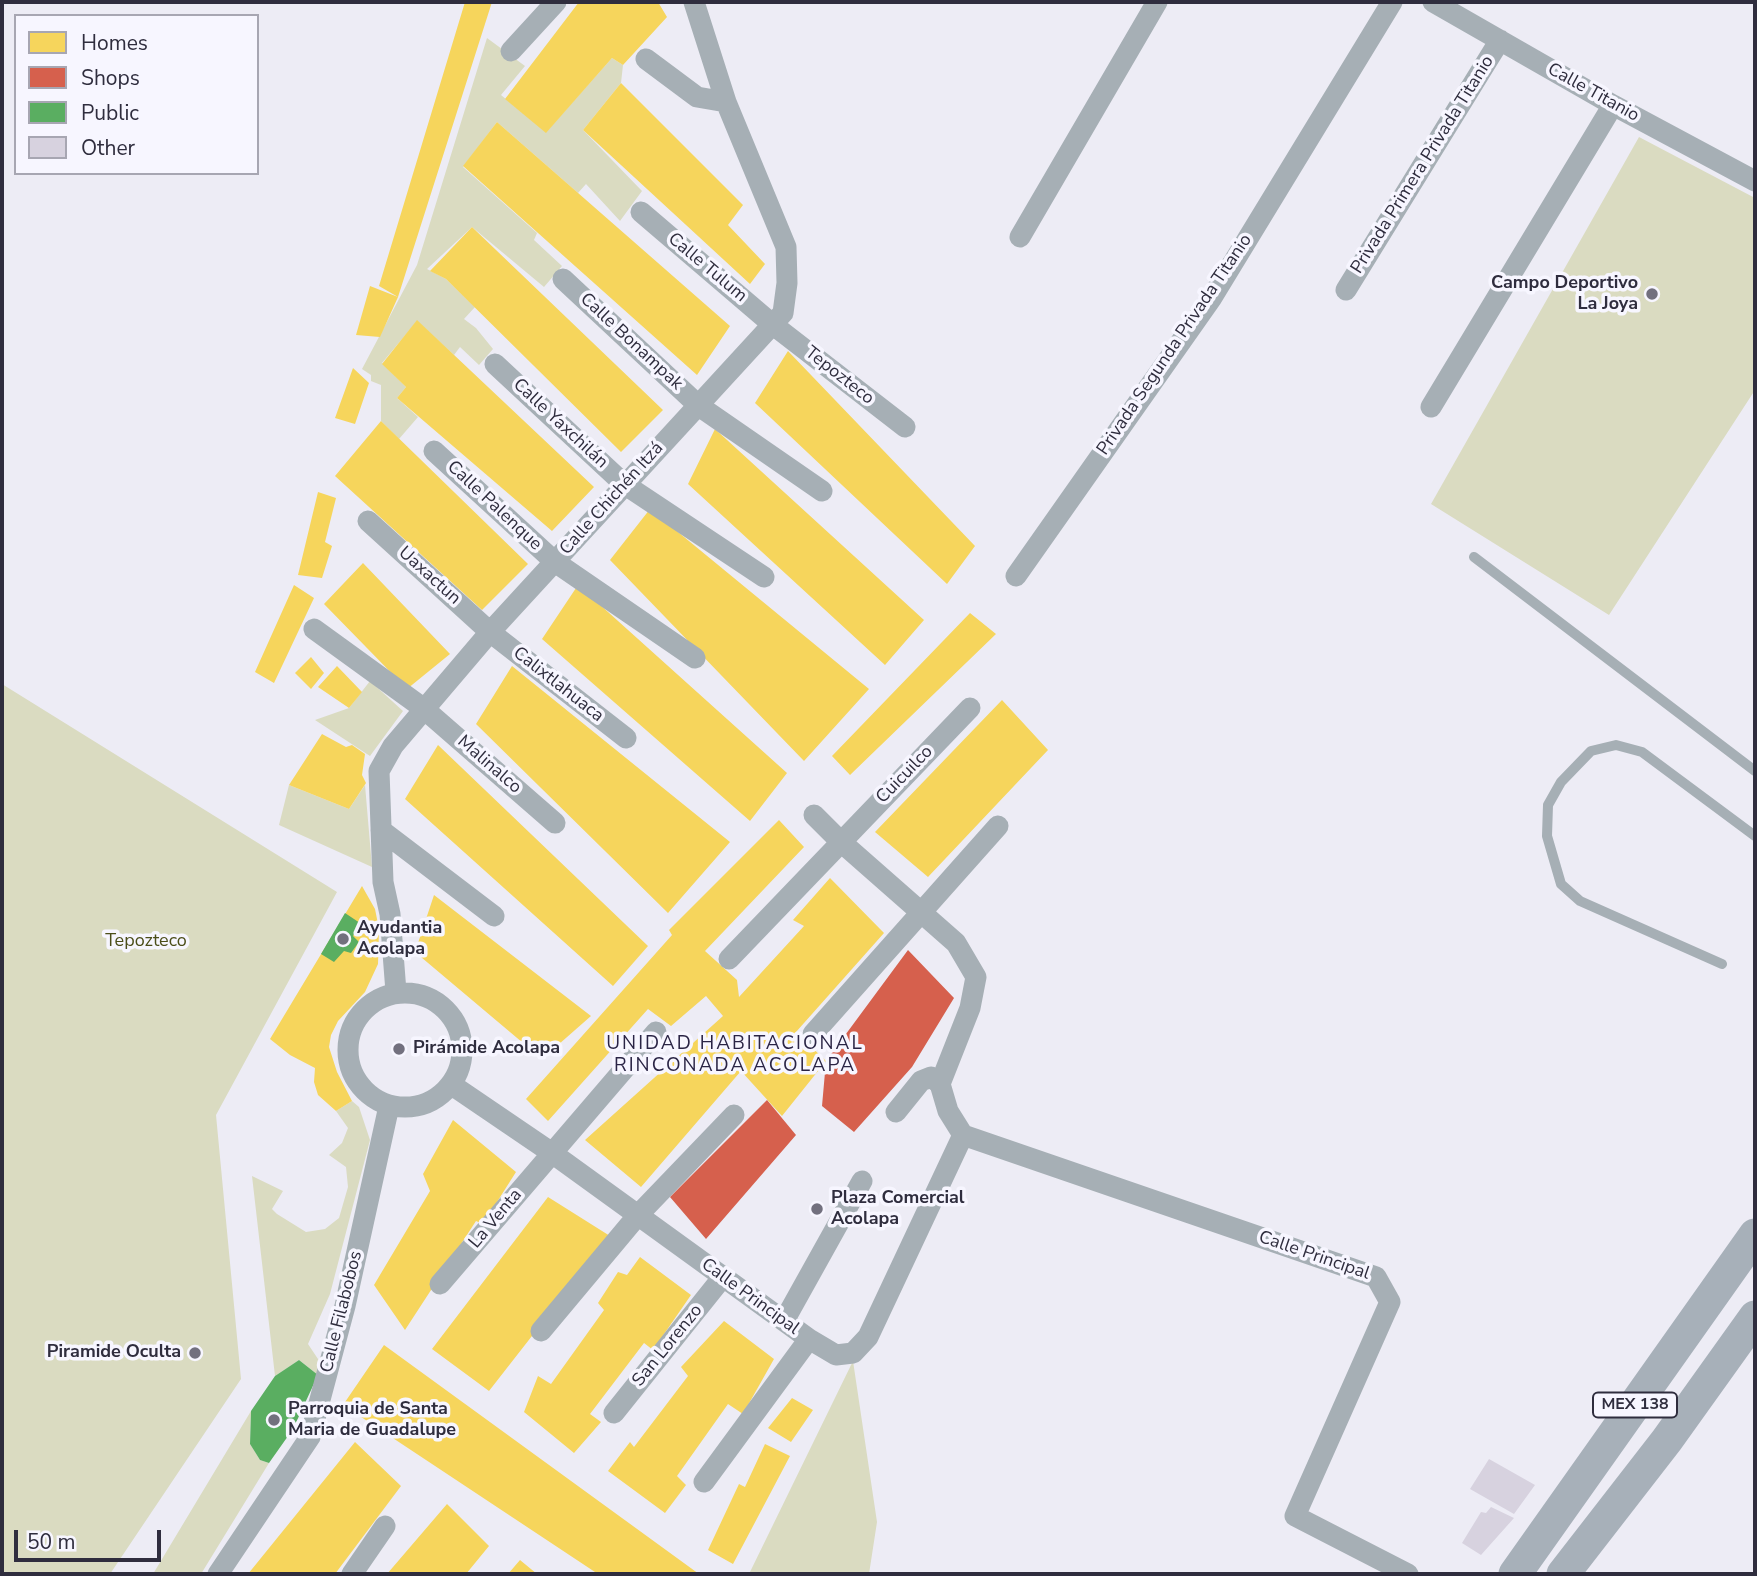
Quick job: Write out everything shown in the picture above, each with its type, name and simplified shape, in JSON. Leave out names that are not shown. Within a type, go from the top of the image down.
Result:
[{"type":"main road","name":"MEX 138","points":[[1515,1574],[1755,1235]]},
{"type":"main road","name":"MEX 138","points":[[1563,1574],[1667,1440],[1755,1317]]},
{"type":"main road","points":[[1628,1414],[1667,1440]]},
{"type":"street","points":[[511,51],[556,2]]},
{"type":"street","name":"Calle Chichén Itzá","points":[[396,992],[390,914],[383,882],[379,771],[393,746],[490,632],[783,313],[787,283],[786,247],[726,102],[694,2]]},
{"type":"street","points":[[1020,237],[1157,2]]},
{"type":"street","name":"Privada Segunda Privada Titanio","points":[[1016,576],[1211,299],[1392,2]]},
{"type":"street","name":"Calle Titanio","points":[[1433,2],[1613,105],[1755,181]]},
{"type":"street","name":"Privada Primera Privada Titanio","points":[[1346,290],[1500,40]]},
{"type":"street","points":[[646,59],[697,97],[726,102]]},
{"type":"street","points":[[1431,407],[1613,105]]},
{"type":"street","name":"Calle Tulum","points":[[642,212],[772,324]]},
{"type":"street","name":"Calle Bonampak","points":[[562,279],[699,406],[822,491]]},
{"type":"street","name":"Tepozteco","points":[[772,324],[905,428]]},
{"type":"street","name":"Calle Yaxchilán","points":[[495,364],[624,484],[764,577]]},
{"type":"street","name":"Calle Palenque","points":[[434,451],[555,562],[695,659]]},
{"type":"street","name":"Uaxactun","points":[[368,521],[490,632]]},
{"type":"street","name":"Malinalco","points":[[314,629],[423,708],[555,823]]},
{"type":"street","name":"Calixtlahuaca","points":[[490,632],[626,738]]},
{"type":"street","name":"Cuicuilco","points":[[729,959],[970,708]]},
{"type":"street","points":[[814,815],[956,943],[976,977],[970,1008],[940,1084],[948,1111],[963,1135]]},
{"type":"street","points":[[813,1034],[998,826]]},
{"type":"street","points":[[381,830],[494,916]]},
{"type":"street","points":[[396,992],[423,994],[446,1009],[460,1032],[462,1059],[452,1085],[434,1101],[412,1108],[389,1106],[366,1093],[351,1072],[347,1046],[354,1021],[372,1002],[396,992]]},
{"type":"street","name":"La Venta","points":[[440,1284],[656,1032]]},
{"type":"street","points":[[896,1112],[921,1081],[930,1077],[940,1084]]},
{"type":"street","name":"Calle Principal","points":[[452,1085],[552,1153],[808,1339],[836,1355],[853,1353],[868,1337],[963,1135],[1376,1277],[1390,1302],[1295,1516],[1408,1574]]},
{"type":"street","name":"Calle Filabobos","points":[[218,1574],[310,1437],[345,1306],[389,1106]]},
{"type":"street","points":[[541,1332],[638,1215],[734,1115]]},
{"type":"street","points":[[784,1321],[862,1181]]},
{"type":"street","name":"San Lorenzo","points":[[614,1413],[722,1278]]},
{"type":"street","points":[[704,1482],[808,1339]]},
{"type":"street","points":[[352,1574],[385,1526]]},
{"type":"lane","points":[[1474,557],[1755,771]]},
{"type":"lane","points":[[1721,964],[1580,901],[1561,884],[1548,836],[1548,805],[1561,782],[1591,751],[1616,745],[1642,752],[1755,836]]},
{"type":"green space","points":[[487,38],[525,66],[501,95],[546,132],[612,58],[623,65],[621,83],[583,130],[642,191],[620,221],[586,184],[578,193],[497,122],[463,167],[537,233],[534,240],[562,266],[544,287],[472,227],[427,269],[446,279],[475,307],[464,319],[476,328],[493,349],[479,365],[460,347],[454,355],[417,321],[382,363],[406,387],[397,398],[418,417],[399,439],[381,421],[381,385],[371,381],[371,375],[362,369],[417,265]]},
{"type":"green space","name":"Campo Deportivo La Joya","points":[[1639,137],[1755,198],[1755,390],[1609,615],[1431,504]]},
{"type":"green space","points":[[370,681],[403,711],[370,756],[315,720],[349,708]]},
{"type":"green space","name":"Tepozteco","points":[[2,684],[337,892],[216,1115],[241,1379],[110,1574],[2,1574]]},
{"type":"green space","points":[[289,785],[349,809],[365,785],[372,867],[279,825]]},
{"type":"green space","points":[[352,1101],[359,1107],[370,1140],[330,1294],[308,1344],[322,1365],[318,1375],[299,1360],[275,1376],[252,1176],[283,1191],[272,1209],[277,1214],[306,1232],[325,1229],[339,1218],[348,1187],[346,1167],[329,1155],[342,1143],[348,1128],[336,1111]]},
{"type":"green space","points":[[853,1361],[877,1522],[869,1574],[749,1574]]},
{"type":"green space","points":[[251,1411],[250,1444],[260,1460],[269,1463],[201,1574],[153,1574]]},
{"type":"building: Homes","points":[[465,2],[492,2],[398,297],[379,286]]},
{"type":"building: Homes","points":[[579,2],[658,2],[667,17],[623,65],[612,58],[546,133],[505,99]]},
{"type":"building: Homes","points":[[621,83],[743,205],[728,225],[765,264],[750,284],[583,130]]},
{"type":"building: Homes","points":[[497,122],[730,326],[697,375],[463,166]]},
{"type":"building: Homes","points":[[472,227],[663,410],[621,452],[446,279],[430,271]]},
{"type":"building: Homes","points":[[370,286],[398,297],[380,337],[356,335]]},
{"type":"building: Homes","points":[[417,320],[594,487],[552,531],[397,398],[406,387],[382,364]]},
{"type":"building: Homes","points":[[788,351],[975,546],[947,584],[755,403]]},
{"type":"building: Homes","points":[[353,368],[369,383],[355,424],[335,418]]},
{"type":"building: Homes","points":[[381,421],[528,564],[482,610],[335,476]]},
{"type":"building: Homes","points":[[715,429],[924,620],[885,665],[688,484]]},
{"type":"building: Homes","points":[[318,492],[336,498],[325,542],[332,546],[322,578],[298,575]]},
{"type":"building: Homes","points":[[650,509],[869,689],[804,761],[610,560]]},
{"type":"building: Homes","points":[[363,563],[450,654],[407,689],[324,604]]},
{"type":"building: Homes","points":[[294,585],[314,598],[274,683],[255,672]]},
{"type":"building: Homes","points":[[578,585],[787,773],[750,821],[542,639]]},
{"type":"building: Homes","points":[[970,613],[996,634],[850,775],[832,756]]},
{"type":"building: Homes","points":[[311,657],[324,673],[311,689],[295,673]]},
{"type":"building: Homes","points":[[337,666],[362,692],[349,708],[318,687]]},
{"type":"building: Homes","points":[[512,666],[730,842],[668,913],[476,724]]},
{"type":"building: Homes","points":[[1002,700],[1048,750],[928,877],[875,832]]},
{"type":"building: Homes","points":[[322,734],[346,747],[352,745],[365,754],[362,775],[366,783],[349,809],[289,785]]},
{"type":"building: Homes","points":[[438,745],[648,946],[613,986],[405,799]]},
{"type":"building: Homes","points":[[779,820],[804,847],[705,951],[737,980],[739,997],[804,926],[793,920],[830,878],[884,933],[796,1032],[826,1061],[782,1116],[741,1071],[641,1187],[585,1140],[723,1016],[706,996],[671,1026],[648,1009],[548,1121],[526,1099],[672,935],[669,930]]},
{"type":"building: Homes","points":[[362,886],[375,909],[379,929],[378,964],[365,992],[338,1021],[331,1035],[329,1047],[337,1072],[352,1101],[336,1111],[318,1095],[314,1082],[315,1068],[290,1055],[270,1039]]},
{"type":"building: Homes","points":[[434,895],[591,1016],[542,1059],[415,952]]},
{"type":"building: Homes","points":[[453,1120],[516,1172],[483,1224],[476,1221],[405,1330],[374,1285],[430,1191],[423,1174]]},
{"type":"building: Homes","points":[[548,1197],[610,1236],[489,1391],[432,1349]]},
{"type":"building: Homes","points":[[640,1257],[691,1295],[653,1350],[644,1343],[590,1414],[601,1422],[574,1453],[524,1412],[538,1376],[551,1384],[604,1310],[598,1303],[618,1272],[627,1275]]},
{"type":"building: Homes","points":[[724,1321],[774,1359],[743,1414],[728,1404],[677,1476],[686,1485],[665,1513],[608,1471],[630,1442],[634,1447],[688,1376],[681,1367]]},
{"type":"building: Homes","points":[[384,1345],[699,1574],[598,1574],[343,1405]]},
{"type":"building: Homes","points":[[792,1398],[813,1410],[791,1442],[768,1428]]},
{"type":"building: Homes","points":[[355,1442],[401,1486],[335,1574],[248,1574]]},
{"type":"building: Homes","points":[[765,1444],[790,1456],[733,1564],[708,1550],[739,1484],[745,1487]]},
{"type":"building: Homes","points":[[447,1504],[489,1546],[466,1574],[387,1574]]},
{"type":"building: Homes","points":[[520,1560],[537,1574],[508,1574]]},
{"type":"building: Shops","points":[[908,950],[954,998],[912,1067],[854,1132],[822,1106],[826,1061]]},
{"type":"building: Shops","points":[[767,1100],[796,1135],[706,1239],[670,1197]]},
{"type":"building: Public","name":"Ayudantia Acolapa","points":[[345,913],[360,923],[353,936],[359,942],[351,953],[344,951],[334,962],[321,954]]},
{"type":"building: Public","name":"Parroquia de Santa Maria de Guadalupe","points":[[299,1360],[318,1375],[293,1429],[269,1463],[260,1460],[250,1444],[251,1411],[275,1376]]},
{"type":"building: Other","points":[[1489,1459],[1535,1485],[1514,1514],[1470,1489]]},
{"type":"building: Other","points":[[1491,1507],[1514,1518],[1481,1555],[1462,1543],[1481,1512],[1486,1513]]},
{"type":"place","name":"Campo Deportivo La Joya","points":[[1652,294]]},
{"type":"place","name":"Ayudantia Acolapa","points":[[343,939]]},
{"type":"place","name":"Pirámide Acolapa","points":[[399,1049]]},
{"type":"place","name":"Plaza Comercial Acolapa","points":[[817,1209]]},
{"type":"place","name":"Piramide Oculta","points":[[195,1353]]},
{"type":"place","name":"Parroquia de Santa Maria de Guadalupe","points":[[274,1420]]},
{"type":"district","name":"UNIDAD HABITACIONAL RINCONADA ACOLAPA","points":[[735,1055]]}]
